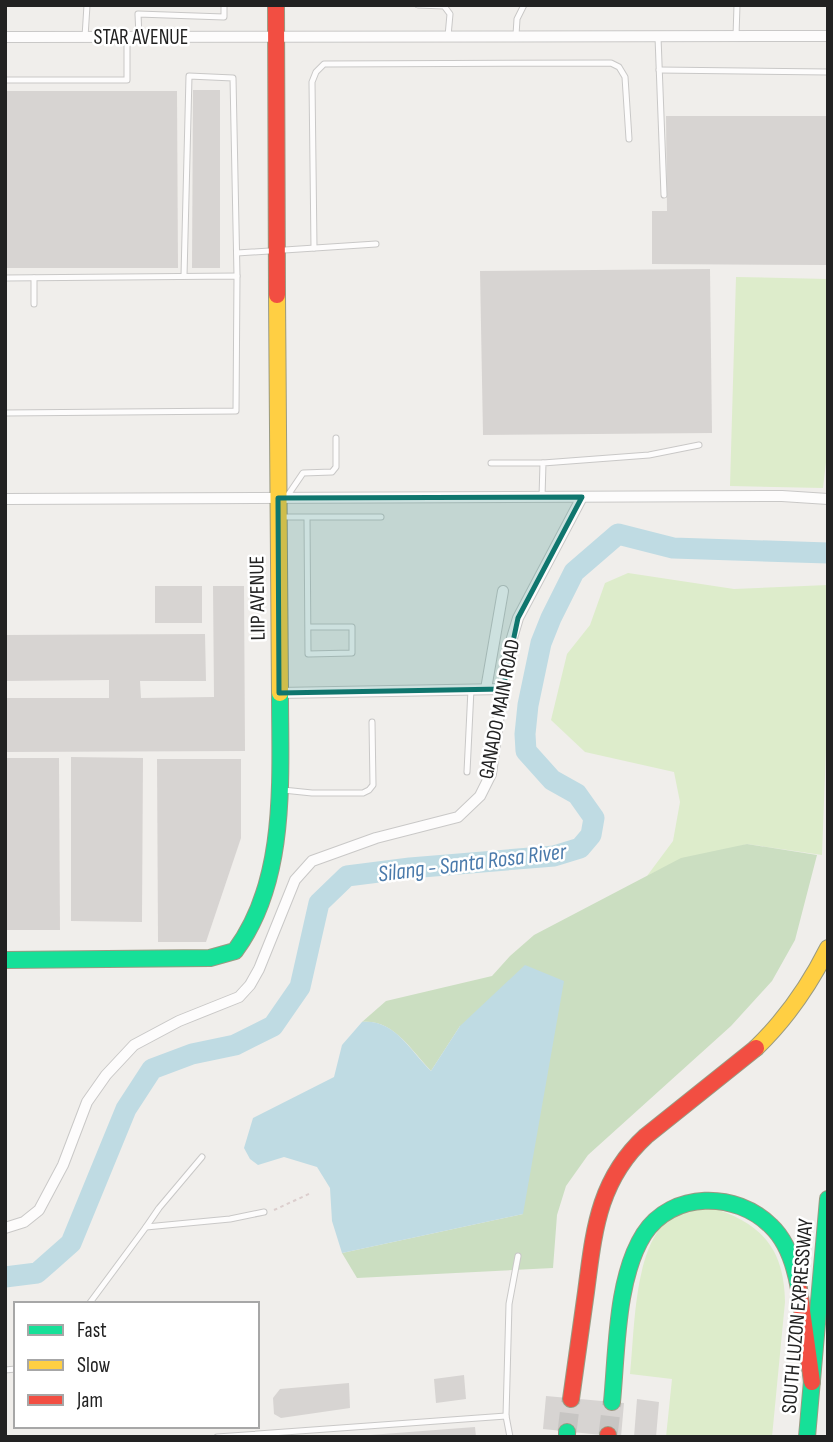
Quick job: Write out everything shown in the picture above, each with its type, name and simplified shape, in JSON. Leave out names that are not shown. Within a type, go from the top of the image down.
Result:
[{"type":"main road","name":"LIIP AVENUE","points":[[5,960],[210,958],[235,951],[252,922],[274,863],[280,790],[278,517],[282,498],[276,5]]},
{"type":"main road","points":[[570,1399],[596,1226],[611,1180],[622,1161],[644,1136],[725,1075],[785,1020],[809,988],[828,948]]},
{"type":"main road","name":"SOUTH LUZON EXPRESSWAY","points":[[807,1437],[828,1199]]},
{"type":"main road","points":[[612,1402],[626,1286],[634,1253],[651,1225],[670,1210],[693,1201],[708,1200],[736,1205],[761,1217],[778,1232],[789,1249],[800,1290],[812,1382]]},
{"type":"street","name":"STAR AVENUE","points":[[5,37],[828,36]]},
{"type":"street","points":[[5,499],[782,496],[828,499]]},
{"type":"street","name":"GANADO MAIN ROAD","points":[[5,1228],[24,1222],[39,1210],[63,1165],[87,1102],[106,1075],[134,1045],[179,1021],[239,998],[250,985],[295,880],[303,869],[312,862],[376,838],[458,817],[480,796],[491,774],[507,656],[518,618],[582,497]]},
{"type":"street","points":[[486,689],[503,591]]},
{"type":"street","points":[[279,693],[503,688]]},
{"type":"lane","points":[[85,37],[88,5]]},
{"type":"lane","points":[[139,37],[138,14],[223,17],[224,5]]},
{"type":"lane","points":[[418,5],[444,6],[450,14],[448,36]]},
{"type":"lane","points":[[515,36],[517,19],[524,5]]},
{"type":"lane","points":[[736,36],[737,5]]},
{"type":"lane","points":[[5,80],[127,80],[127,37]]},
{"type":"lane","points":[[658,37],[664,195]]},
{"type":"lane","points":[[314,248],[313,82],[316,72],[324,64],[611,63],[619,67],[625,77],[629,139]]},
{"type":"lane","points":[[659,70],[828,72]]},
{"type":"lane","points":[[5,413],[236,411],[237,253],[233,78],[189,76],[184,276]]},
{"type":"lane","points":[[237,253],[376,244]]},
{"type":"lane","points":[[5,278],[237,276]]},
{"type":"lane","points":[[34,278],[34,304]]},
{"type":"lane","points":[[282,498],[303,472],[332,472],[335,467],[335,438]]},
{"type":"lane","points":[[491,463],[543,463],[649,455],[699,445]]},
{"type":"lane","points":[[542,497],[543,463]]},
{"type":"lane","points":[[278,517],[381,517]]},
{"type":"lane","points":[[307,518],[308,654],[352,653],[352,627],[308,627]]},
{"type":"lane","points":[[467,772],[471,689]]},
{"type":"lane","points":[[280,790],[312,793],[363,793],[369,790],[373,785],[373,722]]},
{"type":"lane","points":[[90,1302],[159,1208],[202,1157]]},
{"type":"lane","points":[[146,1227],[230,1219],[264,1212]]},
{"type":"lane","points":[[510,1437],[506,1416],[509,1304],[518,1256]]},
{"type":"lane","points":[[217,1437],[506,1416]]},
{"type":"path","points":[[264,1212],[311,1193]]},
{"type":"highlighted area","points":[[582,497],[518,618],[503,689],[279,693],[278,498]]},
{"type":"green space","points":[[736,277],[828,279],[828,445],[823,488],[730,486]]},
{"type":"green space","points":[[628,573],[734,589],[828,585],[828,696],[822,855],[747,844],[661,869],[647,876],[673,841],[680,802],[674,772],[585,752],[551,720],[567,654],[590,625],[605,583]]},
{"type":"green space","points":[[747,844],[817,855],[795,940],[772,981],[731,1026],[588,1155],[566,1186],[557,1215],[553,1268],[357,1278],[342,1253],[523,1214],[460,1026],[431,1071],[409,1045],[392,1031],[373,1022],[362,1022],[386,1001],[492,976],[534,935],[681,858]]},
{"type":"green space","points":[[710,1207],[728,1213],[756,1230],[774,1252],[780,1266],[785,1302],[772,1437],[666,1437],[672,1379],[630,1374],[638,1288],[650,1245],[660,1228],[673,1216]]},
{"type":"water","points":[[525,965],[564,981],[523,1214],[342,1253],[332,1221],[330,1188],[317,1167],[284,1157],[258,1165],[250,1159],[244,1148],[253,1118],[334,1077],[342,1045],[362,1022],[374,1022],[393,1031],[431,1071],[460,1026]]},
{"type":"building","points":[[193,90],[220,90],[220,268],[192,268]]},
{"type":"building","points":[[5,91],[177,91],[178,268],[5,268]]},
{"type":"building","points":[[666,116],[828,116],[828,265],[652,264],[652,211],[667,211]]},
{"type":"building","points":[[710,269],[712,433],[483,435],[480,271]]},
{"type":"building","points":[[155,586],[202,586],[202,623],[155,623]]},
{"type":"building","points":[[213,586],[244,586],[245,751],[7,752],[7,698],[109,698],[109,680],[5,681],[5,635],[205,634],[206,681],[140,681],[141,698],[214,697]]},
{"type":"building","points":[[71,757],[143,758],[142,922],[71,921]]},
{"type":"building","points":[[5,758],[59,758],[60,930],[5,930]]},
{"type":"building","points":[[157,759],[241,759],[241,838],[206,942],[158,942]]},
{"type":"building","points":[[464,1375],[466,1399],[436,1403],[434,1379]]},
{"type":"building","points":[[349,1383],[350,1408],[281,1418],[274,1414],[273,1398],[280,1389]]},
{"type":"building","points":[[546,1396],[624,1403],[621,1437],[543,1429]]},
{"type":"building","points":[[637,1399],[659,1402],[656,1437],[634,1437]]},
{"type":"building","points":[[475,1427],[476,1437],[370,1437],[370,1435]]},
{"type":"waterway","name":"Silang - Santa Rosa River","points":[[5,1277],[37,1273],[71,1243],[126,1109],[152,1069],[192,1054],[235,1045],[273,1026],[300,987],[319,903],[347,876],[554,856],[580,848],[591,835],[594,818],[577,794],[552,780],[526,751],[528,705],[541,643],[574,572],[618,534],[673,548],[828,553]]},
{"type":"tunnel","points":[[567,1432],[571,1399]]},
{"type":"tunnel","points":[[608,1435],[612,1402]]},
{"type":"traffic: fast","points":[[5,960],[210,958],[235,951],[252,923],[273,861],[280,793],[280,693]]},
{"type":"traffic: fast","points":[[807,1437],[828,1199]]},
{"type":"traffic: fast","points":[[612,1402],[619,1315],[628,1272],[644,1234],[656,1220],[671,1210],[687,1203],[723,1202],[740,1206],[757,1215],[777,1232],[786,1247],[799,1289]]},
{"type":"traffic: fast","points":[[567,1432],[567,1437]]},
{"type":"traffic: slow","points":[[277,295],[280,693]]},
{"type":"traffic: slow","points":[[756,1048],[796,1001],[828,948]]},
{"type":"traffic: jam","points":[[276,5],[277,295]]},
{"type":"traffic: jam","points":[[571,1399],[596,1227],[608,1189],[618,1170],[646,1136],[756,1048]]},
{"type":"traffic: jam","points":[[799,1289],[812,1382]]}]
